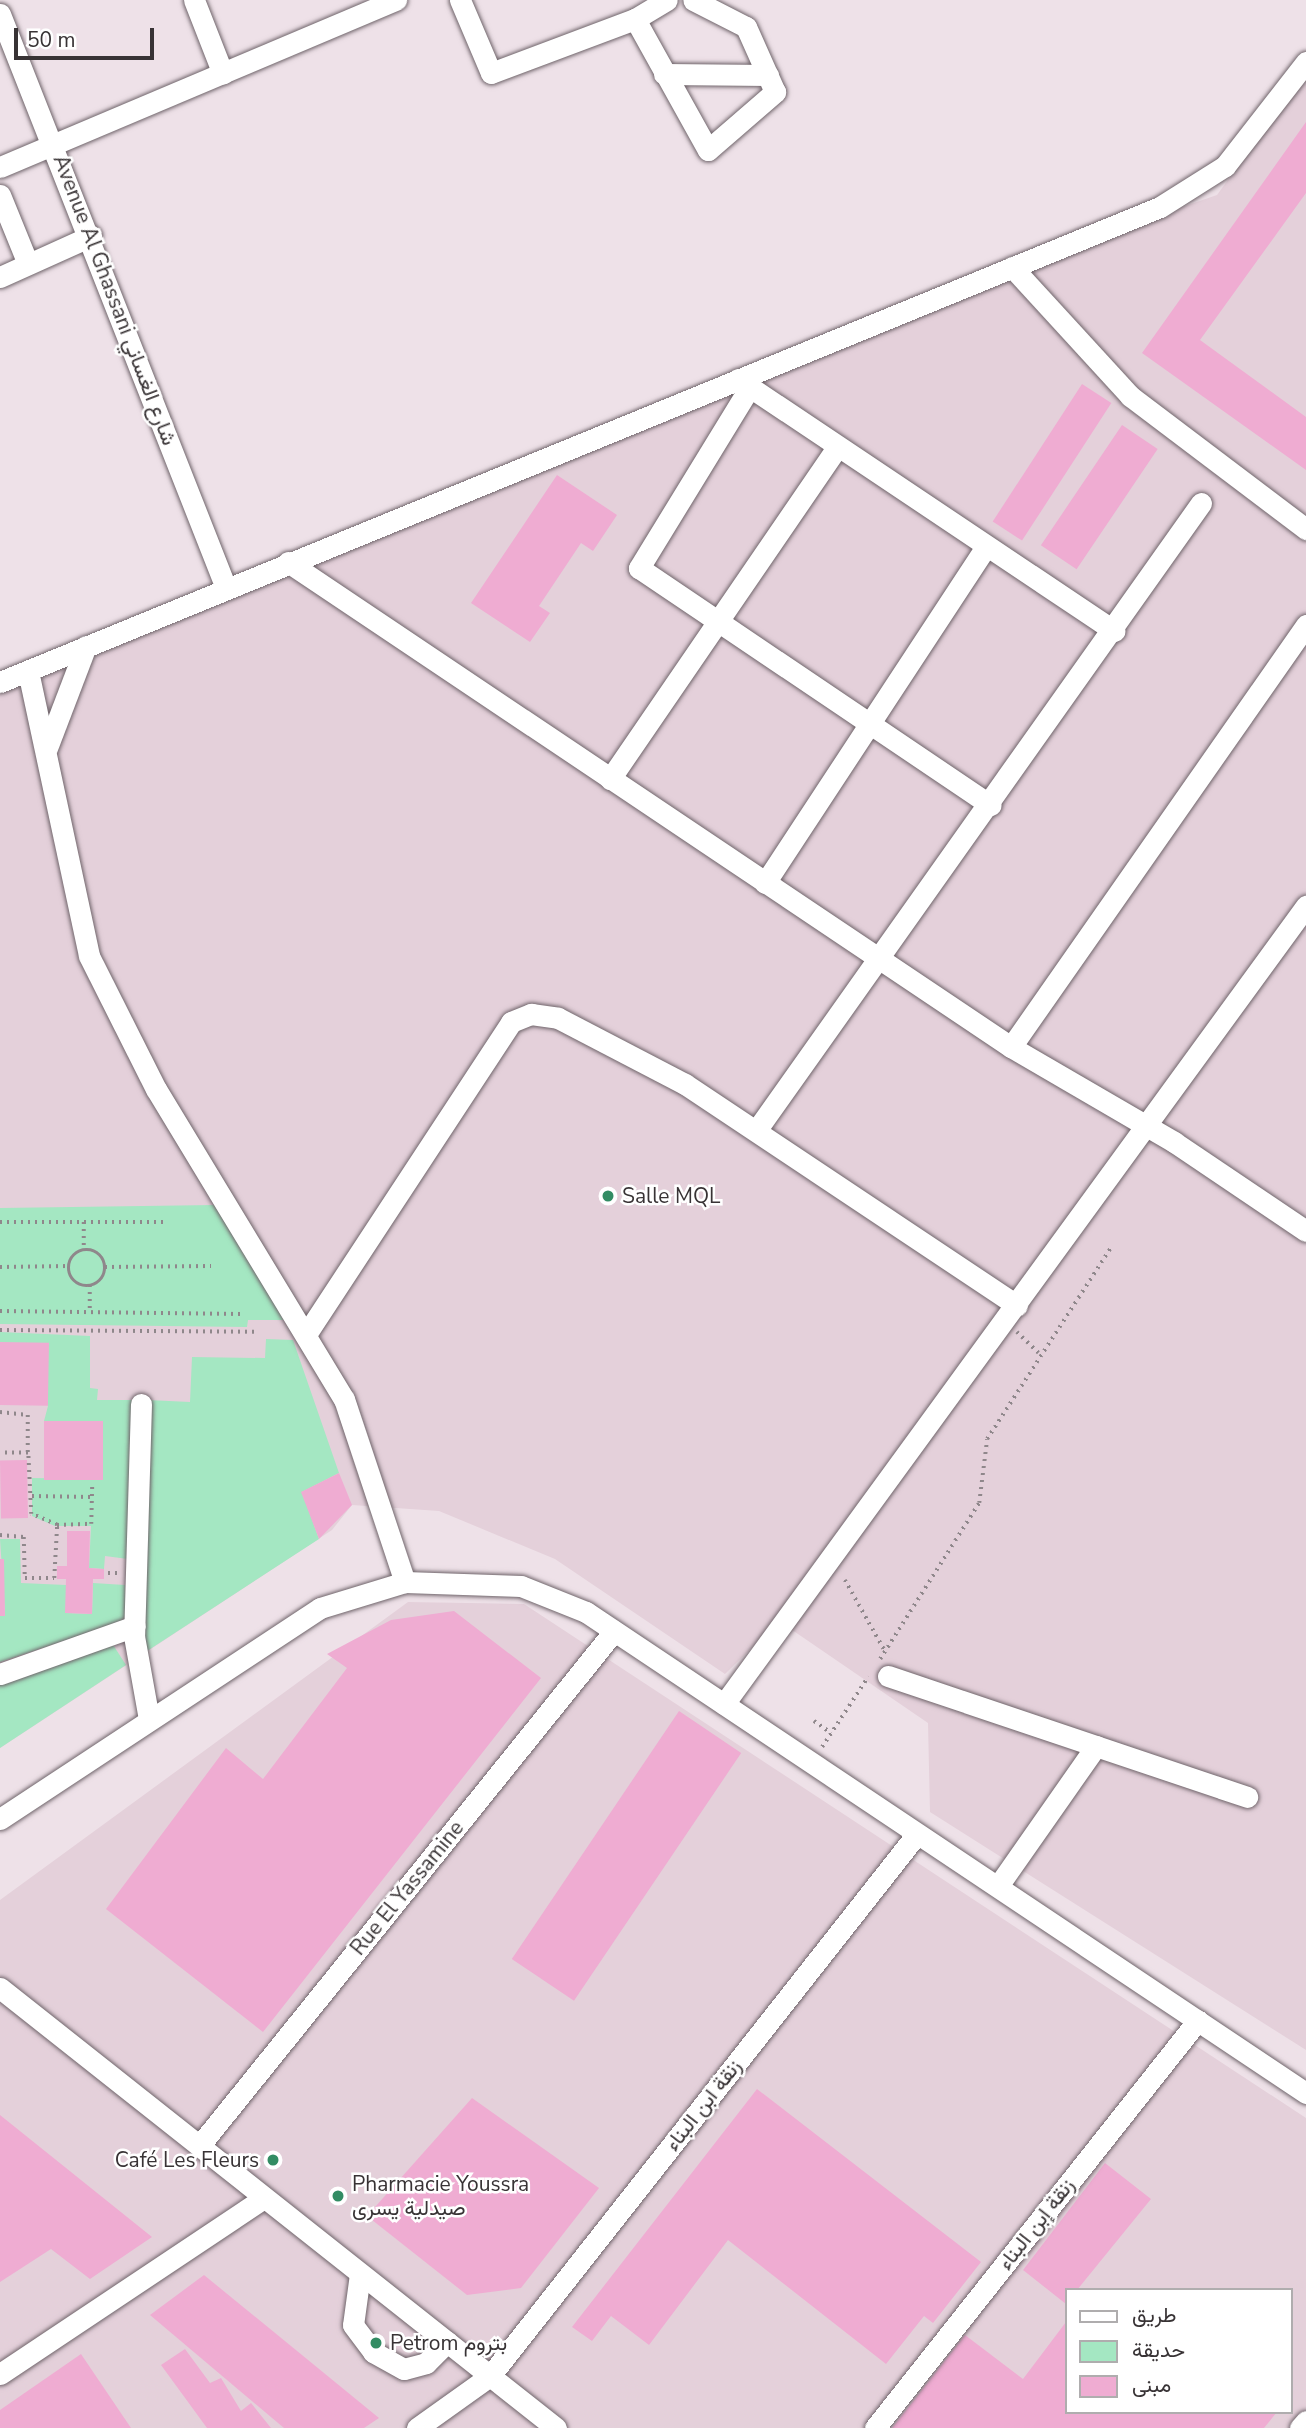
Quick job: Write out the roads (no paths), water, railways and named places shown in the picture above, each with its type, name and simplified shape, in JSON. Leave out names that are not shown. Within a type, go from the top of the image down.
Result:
[{"type":"street","points":[[194,0],[223,74]]},
{"type":"street","points":[[0,167],[396,0]]},
{"type":"street","points":[[460,0],[491,73],[635,19],[667,0]]},
{"type":"street","points":[[635,19],[708,150],[775,92],[746,27],[694,0]]},
{"type":"street","name":"Avenue Al Ghassani شارع الغساني","points":[[0,14],[8,56],[54,146],[91,236],[226,588]]},
{"type":"street","points":[[0,682],[288,562],[742,383],[1195,187],[1242,146],[1306,62]]},
{"type":"street","points":[[664,74],[768,75]]},
{"type":"street","points":[[0,195],[28,264]]},
{"type":"street","points":[[0,277],[91,236]]},
{"type":"street","points":[[1012,267],[1130,396],[1306,529]]},
{"type":"street","points":[[742,383],[1114,631]]},
{"type":"street","points":[[742,383],[639,561],[642,570],[716,624],[991,804]]},
{"type":"street","points":[[610,779],[837,447]]},
{"type":"street","points":[[758,1128],[881,960],[1114,631],[1201,503]]},
{"type":"street","points":[[765,884],[986,547]]},
{"type":"street","points":[[288,562],[1011,1047],[1146,1131],[1174,1142],[1306,1231]]},
{"type":"street","points":[[1011,1047],[1306,625]]},
{"type":"street","points":[[47,748],[86,646]]},
{"type":"street","points":[[28,671],[47,748],[83,931],[116,1019],[307,1333],[344,1399],[405,1582]]},
{"type":"street","points":[[724,1704],[1146,1131],[1306,906]]},
{"type":"street","points":[[307,1333],[518,1017],[558,1018],[758,1128],[1011,1313]]},
{"type":"street","points":[[141,1404],[135,1626],[149,1718]]},
{"type":"street","points":[[0,1819],[149,1718],[320,1608],[405,1582],[521,1586],[555,1596],[614,1630],[916,1835],[998,1886],[1306,2093]]},
{"type":"street","points":[[0,1674],[135,1626]]},
{"type":"street","name":"Rue El Yassamine","points":[[200,2145],[614,1630]]},
{"type":"street","points":[[879,1670],[1247,1797]]},
{"type":"street","points":[[998,1886],[1096,1746]]},
{"type":"street","name":"زنقة ابن البناء","points":[[416,2428],[490,2376],[916,1835]]},
{"type":"street","points":[[0,1987],[556,2428]]},
{"type":"street","name":"زنقة إبن البناء","points":[[875,2428],[1198,2020]]},
{"type":"street","points":[[0,2374],[264,2198]]},
{"type":"street","points":[[360,2274],[353,2325],[373,2352],[404,2369],[426,2363],[447,2342]]},
{"type":"street","points":[[1300,2428],[1306,2421]]},
{"type":"place","name":"Salle MQL","points":[[608,1196]]},
{"type":"place","name":"Café Les Fleurs","points":[[273,2160]]},
{"type":"place","name":"Pharmacie Youssra صيدلية يسرى","points":[[338,2196]]},
{"type":"place","name":"Petrom بتروم","points":[[376,2343]]}]
